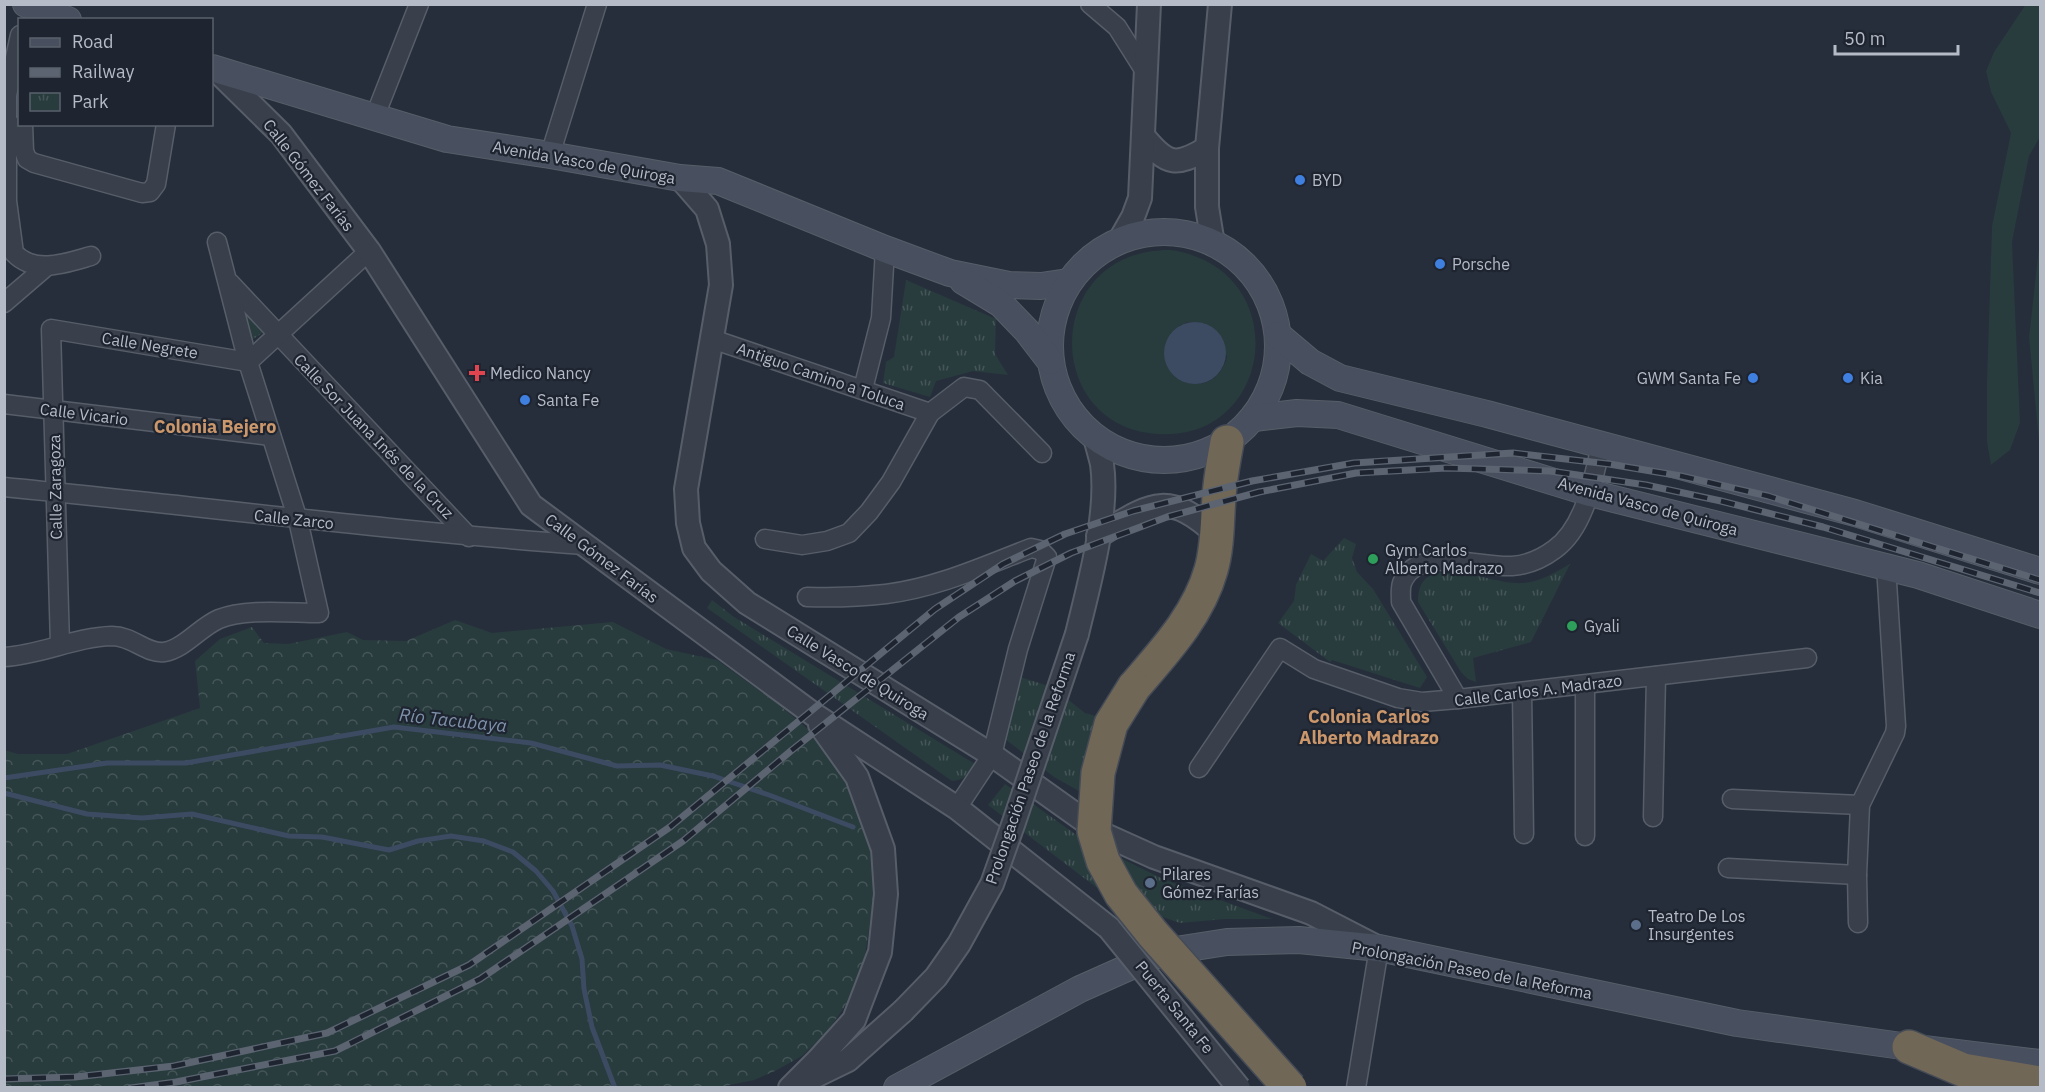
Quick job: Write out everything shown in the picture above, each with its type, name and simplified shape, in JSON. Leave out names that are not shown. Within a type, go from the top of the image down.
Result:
[{"type":"highway","points":[[1227,442],[1212,568],[1202,596],[1173,642],[1134,687],[1111,724],[1098,773],[1094,831],[1103,861],[1121,894],[1153,934],[1290,1088]]},
{"type":"highway","points":[[1909,1047],[1964,1070],[2040,1083]]},
{"type":"main road","points":[[32,12],[59,18]]},
{"type":"main road","name":"Avenida Vasco de Quiroga","points":[[213,69],[447,139],[680,178],[718,181],[950,273],[1009,285],[1041,286],[1068,282]]},
{"type":"main road","points":[[1167,232],[1199,238],[1214,244],[1238,259],[1258,281],[1271,307],[1278,335],[1278,357],[1274,379],[1266,399],[1254,418],[1227,442],[1195,457],[1160,461],[1126,454],[1083,428],[1065,403],[1055,383],[1050,361],[1050,333],[1056,307],[1068,282],[1091,258],[1120,240],[1143,234],[1167,232]]},
{"type":"main road","name":"Avenida Vasco de Quiroga","points":[[950,273],[1001,304],[1027,331],[1050,361]]},
{"type":"main road","points":[[1278,335],[1310,362],[1340,378],[1487,414],[1856,513],[2040,571]]},
{"type":"main road","name":"Avenida Vasco de Quiroga","points":[[1254,418],[1297,413],[1338,415],[1590,493],[1918,574],[2040,615]]},
{"type":"main road","name":"Prolongación Paseo de la Reforma","points":[[897,1088],[1080,988],[1163,951],[1227,942],[1299,940],[1378,948],[1737,1023],[2040,1063]]},
{"type":"street","points":[[375,116],[419,4]]},
{"type":"street","points":[[550,155],[597,4]]},
{"type":"street","points":[[1090,4],[1117,27],[1146,73]]},
{"type":"street","points":[[1120,240],[1133,217],[1140,198],[1149,4]]},
{"type":"street","points":[[1214,244],[1207,207],[1207,148],[1220,4]]},
{"type":"street","points":[[18,44],[7,95],[9,252],[31,265],[47,266],[91,256]]},
{"type":"street","name":"Calle Gómez Farías","points":[[213,69],[281,134],[369,251],[531,505],[813,714],[957,808],[1109,928]]},
{"type":"street","points":[[23,126],[24,151],[27,159],[142,194],[150,192],[156,184],[166,126]]},
{"type":"street","points":[[1144,137],[1156,152],[1179,162],[1207,148]]},
{"type":"street","name":"Calle Vasco de Quiroga","points":[[680,178],[707,209],[718,244],[721,285],[686,489],[688,523],[694,548],[711,571],[747,603],[992,755],[1103,834],[1185,869],[1311,913],[1378,948]]},
{"type":"street","points":[[4,657],[22,656],[90,638],[115,636],[131,639],[146,648],[162,652],[174,649],[221,618],[245,614],[319,613],[298,520],[248,362],[217,242]]},
{"type":"street","points":[[863,389],[881,318],[885,249]]},
{"type":"street","points":[[248,362],[369,251]]},
{"type":"street","points":[[4,303],[47,266]]},
{"type":"street","name":"Calle Sor Juana Inés de la Cruz","points":[[228,280],[470,537]]},
{"type":"street","name":"Calle Negrete","points":[[51,329],[248,362]]},
{"type":"street","name":"Calle Zaragoza","points":[[51,329],[60,645]]},
{"type":"street","name":"Antiguo Camino a Toluca","points":[[712,339],[930,413]]},
{"type":"street","points":[[765,539],[802,546],[827,542],[849,533],[869,512],[891,482],[930,413],[964,387],[980,390],[1042,453]]},
{"type":"street","name":"Calle Vicario","points":[[4,404],[271,436]]},
{"type":"street","name":"Prolongación Paseo de la Reforma","points":[[791,1088],[848,1060],[903,1011],[936,977],[959,944],[992,884],[1077,634],[1098,536],[1103,494],[1101,464],[1095,437]]},
{"type":"street","points":[[1458,699],[1401,602],[1401,585],[1408,572],[1421,563],[1438,561],[1513,566],[1534,561],[1556,548],[1575,525],[1590,493],[1601,446]]},
{"type":"street","name":"Calle Zarco","points":[[4,487],[298,520],[470,537],[585,545]]},
{"type":"street","points":[[1098,536],[1148,507],[1166,505],[1198,517],[1217,535]]},
{"type":"street","points":[[807,597],[846,598],[888,594],[937,583],[1031,548],[1044,553],[1047,557],[1018,649],[992,755],[957,808]]},
{"type":"street","points":[[1858,923],[1857,875],[1860,805],[1895,733],[1896,726],[1886,567]]},
{"type":"street","name":"Calle Carlos A. Madrazo","points":[[1199,768],[1280,648],[1314,669],[1398,698],[1422,702],[1807,658]]},
{"type":"street","points":[[1653,817],[1656,676]]},
{"type":"street","points":[[1585,685],[1585,836]]},
{"type":"street","points":[[1522,692],[1524,834]]},
{"type":"street","points":[[791,1088],[854,1020],[880,952],[886,894],[883,849],[857,777],[813,714]]},
{"type":"street","points":[[1732,799],[1860,805]]},
{"type":"street","points":[[1728,868],[1857,875]]},
{"type":"street","name":"Puerta Santa Fe","points":[[1109,928],[1239,1088]]},
{"type":"street","points":[[1356,1088],[1378,948]]},
{"type":"green space","points":[[2026,4],[2040,5],[2040,137],[2029,156],[2012,242],[2020,423],[2010,450],[1991,465],[1987,442],[1987,381],[1992,226],[2011,133],[1991,92],[1986,71],[1994,52]]},
{"type":"green space","points":[[2040,239],[2040,452],[2029,337]]},
{"type":"green space","points":[[1171,250],[1211,264],[1238,288],[1253,319],[1255,352],[1246,385],[1227,412],[1197,429],[1157,434],[1119,424],[1092,402],[1076,372],[1072,338],[1079,305],[1098,277],[1129,257]],"holes":[[[1188,322],[1198,322],[1215,330],[1227,357],[1218,374],[1205,383],[1197,384],[1180,380],[1172,374],[1179,326]]]},
{"type":"green space","points":[[906,280],[996,319],[995,354],[1008,375],[973,371],[936,381],[930,397],[883,383],[886,362],[894,357]]},
{"type":"green space","points":[[250,307],[269,329],[247,343],[239,314]]},
{"type":"green space","points":[[1344,538],[1356,544],[1352,558],[1357,572],[1373,589],[1427,677],[1420,688],[1332,660],[1330,662],[1278,623],[1294,601],[1296,585],[1311,554],[1323,561]]},
{"type":"green space","points":[[1570,564],[1531,642],[1473,658],[1476,682],[1468,679],[1461,672],[1418,602],[1421,585],[1429,576],[1442,572],[1523,583],[1542,579]]},
{"type":"green space","points":[[712,600],[734,617],[975,764],[973,768],[963,778],[952,781],[707,608]]},
{"type":"green space","points":[[455,620],[492,633],[613,622],[666,649],[717,660],[778,704],[815,735],[843,771],[874,851],[874,897],[864,962],[848,1002],[827,1032],[802,1056],[775,1071],[754,1080],[720,1087],[5,1087],[4,750],[18,754],[67,754],[200,708],[195,661],[220,639],[252,627],[264,643],[288,644],[347,632],[363,640],[406,641]]},
{"type":"green space","points":[[1020,677],[1052,687],[1085,713],[1110,720],[1106,806],[1054,777],[1005,739]]},
{"type":"green space","points":[[1005,784],[1082,839],[1163,879],[1272,919],[1225,919],[1180,923],[1113,900],[988,805]]},
{"type":"water","points":[[1189,322],[1201,322],[1217,331],[1224,341],[1226,353],[1224,365],[1217,375],[1201,384],[1189,384],[1178,379],[1169,370],[1164,359],[1164,347],[1169,336],[1178,327]]},
{"type":"waterway","name":"Río Tacubaya","points":[[4,778],[107,763],[186,763],[394,727],[531,743],[617,766],[660,765],[713,776],[853,827]]},
{"type":"waterway","points":[[4,793],[87,814],[142,818],[192,814],[289,836],[322,837],[389,850],[418,841],[451,836],[484,841],[513,852],[536,871],[553,891],[572,926],[582,959],[584,989],[592,1027],[615,1088]]},
{"type":"railway","points":[[4,1079],[75,1077],[174,1066],[327,1033],[469,965],[670,827],[935,609],[1003,564],[1065,534],[1133,511],[1252,481],[1354,463],[1513,453],[1609,464],[1681,476],[1768,496],[2040,580]]},
{"type":"railway","points":[[131,1088],[176,1082],[335,1051],[480,979],[683,841],[792,750],[959,617],[1015,581],[1071,553],[1167,517],[1259,492],[1356,473],[1446,468],[1550,471],[1646,485],[1721,501],[1823,527],[2040,593]]},
{"type":"place","name":"BYD","points":[[1300,180]]},
{"type":"place","name":"Porsche","points":[[1440,264]]},
{"type":"place","name":"Medico Nancy","points":[[477,373]]},
{"type":"place","name":"GWM Santa Fe","points":[[1753,378]]},
{"type":"place","name":"Kia","points":[[1848,378]]},
{"type":"place","name":"Santa Fe","points":[[525,400]]},
{"type":"place","name":"Gym Carlos Alberto Madrazo","points":[[1373,559]]},
{"type":"place","name":"Gyali","points":[[1572,626]]},
{"type":"place","name":"Pilares Gómez Farías","points":[[1150,883]]},
{"type":"place","name":"Teatro De Los Insurgentes","points":[[1636,925]]},
{"type":"district","name":"Colonia Bejero","points":[[215,426]]},
{"type":"district","name":"Colonia Carlos Alberto Madrazo","points":[[1369,726]]}]
